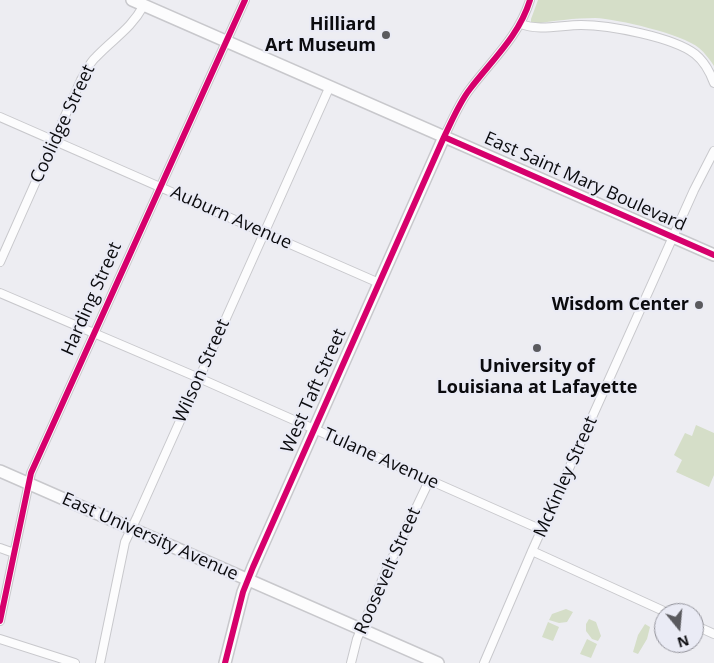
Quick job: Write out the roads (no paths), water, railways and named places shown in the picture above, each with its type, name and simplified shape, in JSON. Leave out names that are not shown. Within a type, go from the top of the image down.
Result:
[{"type":"street","name":"East Saint Mary Boulevard","points":[[132,0],[145,3],[225,41],[714,255]]},
{"type":"street","name":"Harding Street","points":[[0,621],[30,473],[245,0]]},
{"type":"street","points":[[444,137],[469,90],[514,36],[521,24],[530,0]]},
{"type":"street","name":"Coolidge Street","points":[[0,262],[81,80],[91,62],[124,33],[135,20],[145,3]]},
{"type":"street","points":[[521,24],[530,28],[562,25],[603,26],[675,44],[699,57],[709,70],[714,83]]},
{"type":"street","name":"Wilson Street","points":[[100,663],[125,542],[330,86]]},
{"type":"street","name":"Auburn Avenue","points":[[0,117],[379,283]]},
{"type":"street","name":"West Taft Street","points":[[225,663],[243,592],[444,137]]},
{"type":"street","name":"McKinley Street","points":[[484,663],[673,236],[703,170],[714,152]]},
{"type":"street","name":"Tulane Avenue","points":[[0,293],[199,378],[542,530]]},
{"type":"street","name":"East University Avenue","points":[[0,472],[438,663]]},
{"type":"street","name":"Roosevelt Street","points":[[351,663],[355,644],[361,629],[390,562],[429,481]]},
{"type":"street","points":[[0,548],[14,553]]},
{"type":"street","points":[[532,552],[654,607]]},
{"type":"street","points":[[0,639],[75,663]]},
{"type":"place","name":"Hilliard Art Museum","points":[[386,35]]},
{"type":"place","name":"Wisdom Center","points":[[699,305]]},
{"type":"place","name":"University of Louisiana at Lafayette","points":[[537,348]]}]
